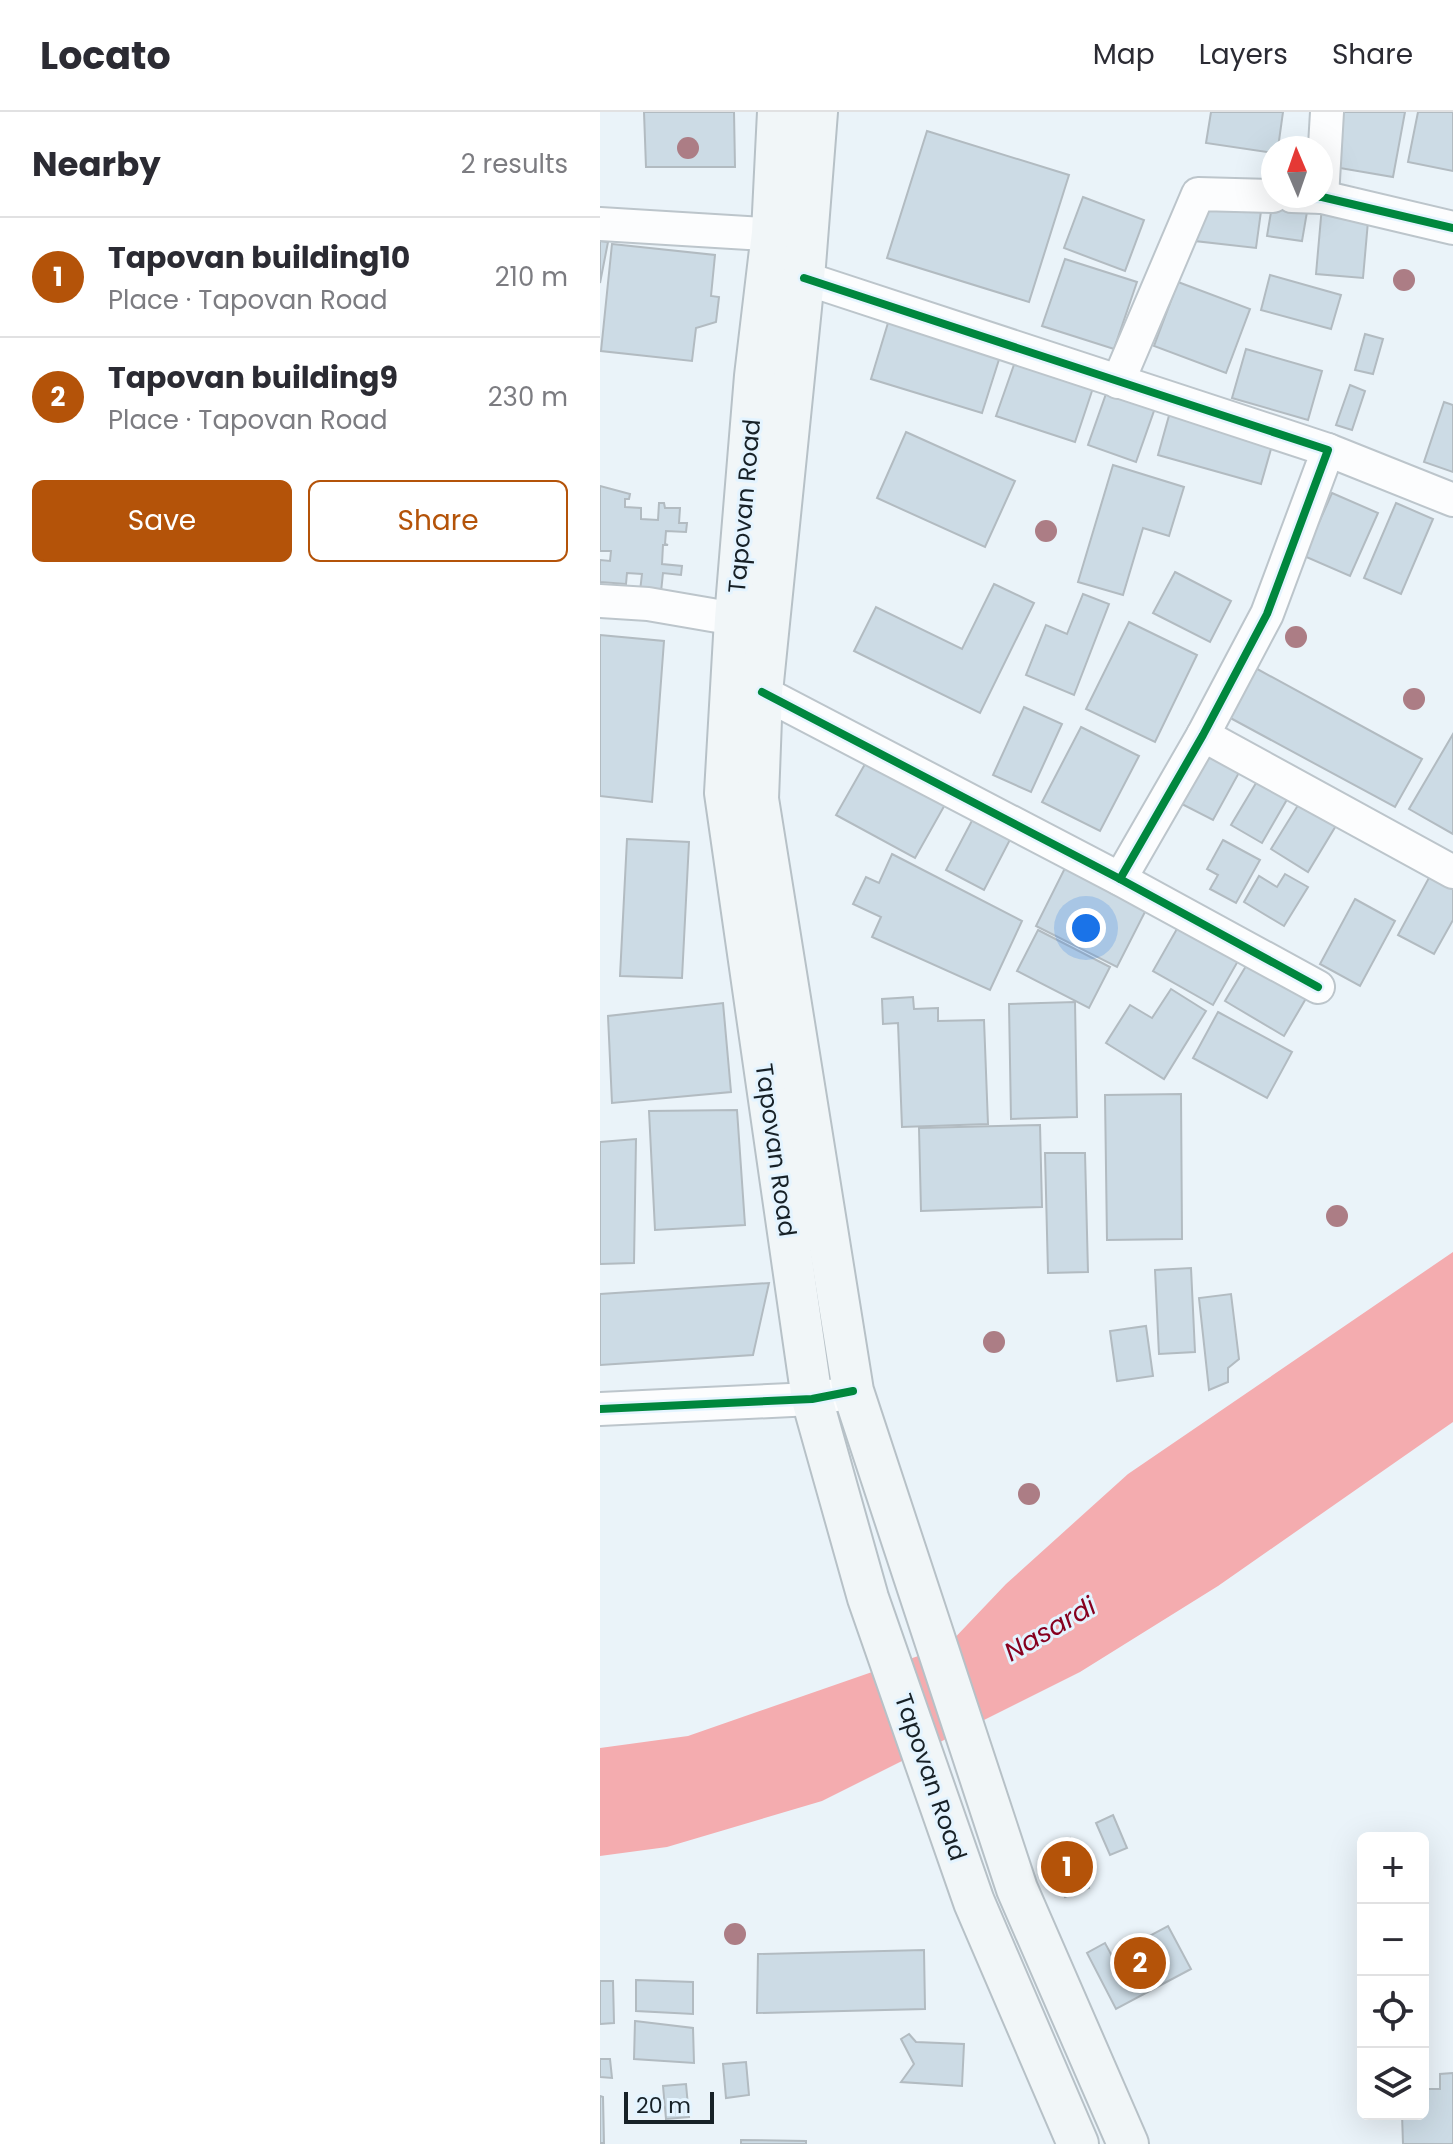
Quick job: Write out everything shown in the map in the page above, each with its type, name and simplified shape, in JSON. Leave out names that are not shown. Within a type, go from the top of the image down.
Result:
[{"type":"main road","name":"Tapovan Road","points":[[778,112],[790,235],[755,376],[735,619],[725,793],[812,1399],[868,1598],[974,1902],[1078,2144]]},
{"type":"main road","points":[[817,112],[790,235],[804,278],[762,692],[758,799],[853,1391],[1017,1889],[1128,2144]]},
{"type":"street","points":[[1321,136],[1327,112]]},
{"type":"street","points":[[1118,382],[1198,194],[1261,196]]},
{"type":"street","points":[[1333,202],[1453,228]]},
{"type":"street","points":[[600,224],[790,235]]},
{"type":"street","points":[[804,278],[1328,450],[1453,500]]},
{"type":"street","points":[[1120,879],[1203,735],[1267,614],[1328,450]]},
{"type":"street","points":[[600,601],[648,604],[735,619]]},
{"type":"street","points":[[762,692],[1120,879],[1318,987]]},
{"type":"street","points":[[1203,735],[1453,872]]},
{"type":"street","points":[[600,1409],[812,1399],[853,1391]]},
{"type":"water","name":"Nasardi","points":[[1453,1252],[1453,1422],[1218,1586],[1080,1672],[822,1801],[667,1847],[600,1856],[600,1748],[688,1736],[947,1646],[1006,1584],[1128,1474]]},
{"type":"building","points":[[644,112],[734,112],[735,167],[646,167]]},
{"type":"building","points":[[1211,112],[1283,112],[1280,136],[1261,136],[1261,151],[1206,143]]},
{"type":"building","points":[[1337,112],[1405,112],[1393,177],[1333,167]]},
{"type":"building","points":[[1418,112],[1453,112],[1453,171],[1408,162]]},
{"type":"building","points":[[927,131],[1069,175],[1029,302],[887,258]]},
{"type":"building","points":[[1083,197],[1144,220],[1125,271],[1064,248]]},
{"type":"building","points":[[1200,197],[1261,204],[1256,248],[1195,241]]},
{"type":"building","points":[[1272,208],[1308,208],[1302,241],[1267,236]]},
{"type":"building","points":[[1322,208],[1369,210],[1363,278],[1316,274]]},
{"type":"building","points":[[600,241],[608,242],[600,283]]},
{"type":"building","points":[[612,244],[715,255],[711,296],[719,297],[716,322],[696,328],[692,361],[601,351]]},
{"type":"building","points":[[1065,259],[1137,282],[1114,349],[1042,326]]},
{"type":"building","points":[[1270,275],[1341,295],[1331,329],[1261,310]]},
{"type":"building","points":[[1178,282],[1250,309],[1226,373],[1154,346]]},
{"type":"building","points":[[891,313],[1003,347],[982,413],[871,379]]},
{"type":"building","points":[[1365,334],[1383,339],[1373,374],[1355,370]]},
{"type":"building","points":[[1246,349],[1322,371],[1308,420],[1232,398]]},
{"type":"building","points":[[1016,359],[1094,385],[1075,442],[996,416]]},
{"type":"building","points":[[1350,385],[1365,391],[1352,430],[1336,425]]},
{"type":"building","points":[[1107,391],[1155,408],[1136,462],[1088,445]]},
{"type":"building","points":[[1444,402],[1453,405],[1453,472],[1424,462]]},
{"type":"building","points":[[1170,412],[1273,442],[1261,484],[1158,455]]},
{"type":"building","points":[[906,432],[1015,481],[985,547],[877,498]]},
{"type":"building","points":[[1113,465],[1184,487],[1169,536],[1143,528],[1123,595],[1078,582]]},
{"type":"building","points":[[600,486],[630,494],[629,499],[625,499],[625,507],[641,508],[641,519],[658,520],[659,503],[664,503],[665,508],[680,508],[679,523],[687,523],[686,532],[666,531],[665,544],[668,545],[663,545],[662,564],[682,566],[681,575],[663,573],[661,592],[640,591],[642,574],[627,573],[626,584],[600,582],[600,560],[610,561],[611,551],[600,551]]},
{"type":"building","points":[[1332,493],[1378,513],[1350,576],[1304,556]]},
{"type":"building","points":[[1396,503],[1433,519],[1401,594],[1364,578]]},
{"type":"building","points":[[1175,572],[1231,601],[1210,642],[1153,613]]},
{"type":"building","points":[[994,584],[1034,603],[980,713],[854,651],[876,607],[962,649]]},
{"type":"building","points":[[1083,594],[1109,604],[1074,695],[1026,675],[1046,625],[1067,634]]},
{"type":"building","points":[[1129,622],[1197,655],[1155,742],[1086,709]]},
{"type":"building","points":[[600,635],[664,641],[652,802],[600,796]]},
{"type":"building","points":[[1250,665],[1422,759],[1395,807],[1223,714]]},
{"type":"building","points":[[1024,707],[1062,724],[1031,792],[993,775]]},
{"type":"building","points":[[1081,727],[1139,756],[1100,831],[1042,802]]},
{"type":"building","points":[[1453,734],[1453,834],[1409,809]]},
{"type":"building","points":[[1201,748],[1241,769],[1213,820],[1174,800]]},
{"type":"building","points":[[873,750],[951,794],[915,858],[836,815]]},
{"type":"building","points":[[1259,778],[1289,796],[1262,843],[1231,825]]},
{"type":"building","points":[[1300,802],[1337,824],[1308,872],[1271,849]]},
{"type":"building","points":[[976,813],[1014,832],[984,890],[946,870]]},
{"type":"building","points":[[627,839],[689,842],[682,978],[620,976]]},
{"type":"building","points":[[1223,840],[1260,860],[1236,903],[1210,889],[1218,875],[1207,869]]},
{"type":"building","points":[[892,854],[1022,921],[990,990],[872,937],[881,917],[853,904],[866,877],[879,883]]},
{"type":"building","points":[[1066,866],[1148,906],[1117,967],[1036,926]]},
{"type":"building","points":[[1285,874],[1308,887],[1284,926],[1244,902],[1259,876],[1277,887]]},
{"type":"building","points":[[1431,874],[1453,886],[1453,920],[1434,954],[1398,935]]},
{"type":"building","points":[[1355,899],[1395,921],[1360,986],[1320,964]]},
{"type":"building","points":[[1178,927],[1238,961],[1213,1005],[1153,971]]},
{"type":"building","points":[[1038,930],[1110,967],[1089,1008],[1017,971]]},
{"type":"building","points":[[1249,961],[1308,995],[1284,1036],[1225,1001]]},
{"type":"building","points":[[1171,989],[1206,1011],[1164,1079],[1106,1043],[1130,1005],[1152,1018]]},
{"type":"building","points":[[913,997],[914,1009],[938,1008],[938,1021],[984,1020],[988,1124],[902,1127],[898,1023],[883,1024],[882,999]]},
{"type":"building","points":[[1075,1002],[1077,1117],[1011,1119],[1009,1004]]},
{"type":"building","points":[[723,1003],[731,1092],[612,1103],[608,1016]]},
{"type":"building","points":[[1218,1012],[1292,1052],[1267,1098],[1193,1058]]},
{"type":"building","points":[[1181,1094],[1182,1239],[1107,1240],[1105,1095]]},
{"type":"building","points":[[737,1110],[745,1225],[655,1230],[649,1111]]},
{"type":"building","points":[[1040,1125],[1042,1207],[921,1211],[919,1128]]},
{"type":"building","points":[[636,1139],[634,1263],[600,1264],[600,1142]]},
{"type":"building","points":[[1045,1153],[1085,1153],[1088,1272],[1048,1273]]},
{"type":"building","points":[[1191,1268],[1195,1352],[1159,1354],[1155,1270]]},
{"type":"building","points":[[769,1283],[753,1355],[600,1365],[600,1294]]},
{"type":"building","points":[[1231,1294],[1239,1359],[1228,1368],[1228,1382],[1209,1390],[1199,1298]]},
{"type":"building","points":[[1146,1326],[1153,1376],[1117,1381],[1110,1331]]},
{"type":"building","points":[[1113,1815],[1127,1848],[1110,1855],[1096,1823]]},
{"type":"building","points":[[1070,1838],[1089,1888],[1065,1897],[1046,1847]]},
{"type":"building","points":[[1168,1926],[1191,1969],[1116,2009],[1087,1953],[1105,1943],[1112,1956]]},
{"type":"building","points":[[924,1950],[925,2009],[757,2013],[758,1954]]},
{"type":"building","points":[[636,1980],[693,1982],[693,2014],[636,2011]]},
{"type":"building","points":[[600,1981],[613,1981],[614,2023],[600,2024]]},
{"type":"building","points":[[635,2021],[693,2028],[694,2063],[634,2059]]},
{"type":"building","points":[[909,2034],[916,2042],[964,2044],[962,2086],[901,2082],[914,2064],[901,2039]]},
{"type":"building","points":[[600,2059],[610,2059],[612,2078],[600,2077]]},
{"type":"building","points":[[746,2062],[749,2095],[726,2098],[723,2064]]},
{"type":"building","points":[[1453,2073],[1453,2144],[1403,2144],[1402,2120],[1429,2120],[1429,2089],[1440,2089],[1440,2074]]},
{"type":"building","points":[[686,2084],[689,2117],[666,2119],[663,2086]]},
{"type":"building","points":[[600,2096],[603,2097],[604,2143],[600,2143]]},
{"type":"building","points":[[741,2140],[806,2141],[806,2144],[741,2144]]},
{"type":"cycle path","points":[[1333,200],[1453,228]]},
{"type":"cycle path","points":[[804,278],[1328,450],[1267,614],[1203,735],[1120,879]]},
{"type":"cycle path","points":[[762,692],[1120,879],[1318,987]]},
{"type":"cycle path","points":[[600,1409],[812,1399],[853,1391]]},
{"type":"place","name":"Tapovan building10","points":[[1067,1867]]},
{"type":"place","name":"Tapovan building9","points":[[1140,1963]]}]
